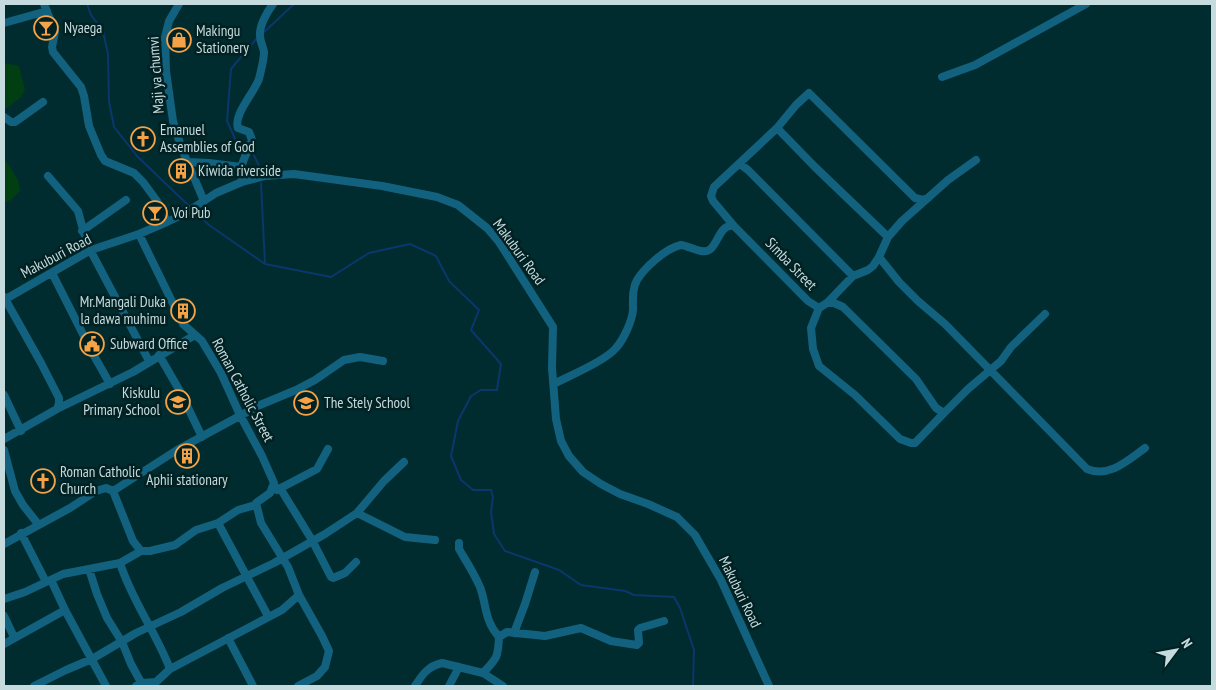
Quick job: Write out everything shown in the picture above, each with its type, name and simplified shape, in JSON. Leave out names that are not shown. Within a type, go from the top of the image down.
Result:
[{"type":"street","name":"Maji ya chumvi","points":[[179,4],[165,32],[166,71],[172,121],[204,201]]},
{"type":"street","points":[[242,182],[241,167],[252,140],[249,132],[238,128],[237,122],[260,77],[264,53],[260,32],[266,14],[273,4]]},
{"type":"street","points":[[942,77],[976,65],[1086,4]]},
{"type":"street","points":[[4,23],[46,7],[55,32],[52,47],[58,59],[81,87],[89,126],[101,155],[105,161],[134,173],[143,182],[157,201],[167,222]]},
{"type":"street","points":[[853,276],[740,164],[754,148],[777,128],[809,93],[915,198],[923,200],[928,198]]},
{"type":"street","points":[[4,117],[10,122],[15,122],[43,102]]},
{"type":"street","points":[[777,128],[814,167],[888,237]]},
{"type":"street","name":"Simba Street","points":[[740,164],[714,187],[711,196],[713,201],[734,226],[808,302],[819,308],[827,303],[853,276],[868,270],[879,257],[888,237],[902,220],[948,180],[976,160]]},
{"type":"street","points":[[187,162],[209,162],[241,167]]},
{"type":"street","name":"Makuburi Road","points":[[4,299],[91,250],[140,234],[184,214],[216,193],[242,182],[265,176],[294,174],[372,185],[430,195],[458,205],[487,228],[499,242],[552,326],[552,368],[556,419],[561,441],[570,456],[583,472],[601,484],[620,494],[677,517],[695,535],[722,580],[769,686]]},
{"type":"street","points":[[48,176],[80,215],[84,238],[149,362]]},
{"type":"street","points":[[82,231],[126,200]]},
{"type":"street","points":[[554,384],[612,352],[620,344],[631,317],[636,281],[654,260],[672,248],[681,245],[692,247],[701,252],[706,251],[712,248],[724,228],[731,225],[734,226]]},
{"type":"street","name":"Roman Catholic Street","points":[[140,234],[183,324],[202,341],[221,373],[274,483],[270,493]]},
{"type":"street","points":[[879,257],[899,282],[918,301],[946,324],[1087,469],[1102,472],[1109,471],[1145,448]]},
{"type":"street","points":[[52,273],[110,384]]},
{"type":"street","points":[[4,299],[42,362],[56,393],[59,403],[57,409]]},
{"type":"street","points":[[827,303],[834,303],[843,307],[916,379],[936,408],[944,413]]},
{"type":"street","points":[[819,308],[811,328],[813,349],[819,366],[855,395],[900,439],[911,443],[915,443],[1001,360],[1011,347],[1045,314]]},
{"type":"street","points":[[4,439],[21,431],[41,417],[110,384],[195,335]]},
{"type":"street","points":[[158,355],[181,393],[202,437]]},
{"type":"street","points":[[113,491],[160,460],[240,415],[309,384],[344,360],[360,357],[383,360]]},
{"type":"street","points":[[4,395],[21,431]]},
{"type":"street","points":[[4,598],[25,592],[70,572],[120,563],[141,551],[150,551],[175,545],[196,530],[218,523],[238,510],[255,505],[270,493],[317,470],[328,449]]},
{"type":"street","points":[[4,450],[15,491],[38,524]]},
{"type":"street","points":[[34,686],[92,659],[150,626],[181,612],[222,588],[325,534],[357,513],[384,481],[404,462]]},
{"type":"street","points":[[4,544],[21,533],[70,508],[96,491],[106,488],[113,491],[133,541],[141,551]]},
{"type":"street","points":[[280,488],[332,577],[345,573],[356,562]]},
{"type":"street","points":[[255,505],[260,522],[293,578],[299,595],[329,652],[325,667],[317,676],[299,686]]},
{"type":"street","points":[[357,513],[405,537],[435,540]]},
{"type":"street","points":[[218,523],[268,616]]},
{"type":"street","points":[[21,533],[106,686]]},
{"type":"street","points":[[459,543],[462,554],[480,588],[487,618],[492,629],[499,637],[496,659],[482,673]]},
{"type":"street","points":[[120,563],[133,597],[162,648],[170,669]]},
{"type":"street","points":[[89,569],[107,618],[122,642],[140,685],[156,682],[170,669],[282,610],[299,595]]},
{"type":"street","points":[[514,633],[535,572]]},
{"type":"street","points":[[4,644],[65,610]]},
{"type":"street","points":[[4,616],[14,637]]},
{"type":"street","points":[[499,637],[507,632],[545,636],[581,628],[611,642],[637,645],[639,643],[638,630],[640,628],[664,620]]},
{"type":"street","points":[[228,638],[253,686]]},
{"type":"street","points":[[415,686],[425,672],[436,664],[442,663],[482,673],[503,686]]},
{"type":"street","points":[[449,686],[459,667]]},
{"type":"green space","points":[[4,63],[19,66],[25,90],[21,97],[4,110]]},
{"type":"green space","points":[[4,158],[18,180],[20,191],[11,200],[4,203]]},
{"type":"waterway","points":[[87,4],[91,15],[103,31],[108,54],[109,102],[114,127],[137,156],[190,207]]},
{"type":"waterway","points":[[263,33],[294,4]]},
{"type":"waterway","points":[[247,146],[237,143],[227,121],[231,69],[257,38]]},
{"type":"waterway","points":[[252,151],[259,166]]},
{"type":"waterway","points":[[261,183],[265,264]]},
{"type":"waterway","points":[[194,211],[209,225],[265,264],[331,277],[369,253],[410,244],[436,256],[449,281],[479,310],[471,330],[501,364],[497,390],[481,390],[471,396],[458,421],[451,456],[461,480],[473,490],[491,490],[493,497],[491,512],[494,534],[505,551],[559,570],[581,585],[625,591],[634,595],[674,597],[680,608],[694,650],[693,686]]},
{"type":"place","name":"Nyaega","points":[[46,28]]},
{"type":"place","name":"Makingu Stationery","points":[[179,40]]},
{"type":"place","name":"Emanuel Assemblies of God","points":[[143,139]]},
{"type":"place","name":"Kiwida riverside","points":[[181,171]]},
{"type":"place","name":"Voi Pub","points":[[155,213]]},
{"type":"place","name":"Mr.Mangali Duka la dawa muhimu","points":[[183,311]]},
{"type":"place","name":"Subward Office","points":[[92,344]]},
{"type":"place","name":"Kiskulu Primary School","points":[[178,402]]},
{"type":"place","name":"The Stely School","points":[[306,403]]},
{"type":"place","name":"Aphii stationary","points":[[187,456]]},
{"type":"place","name":"Roman Catholic Church","points":[[43,481]]}]
